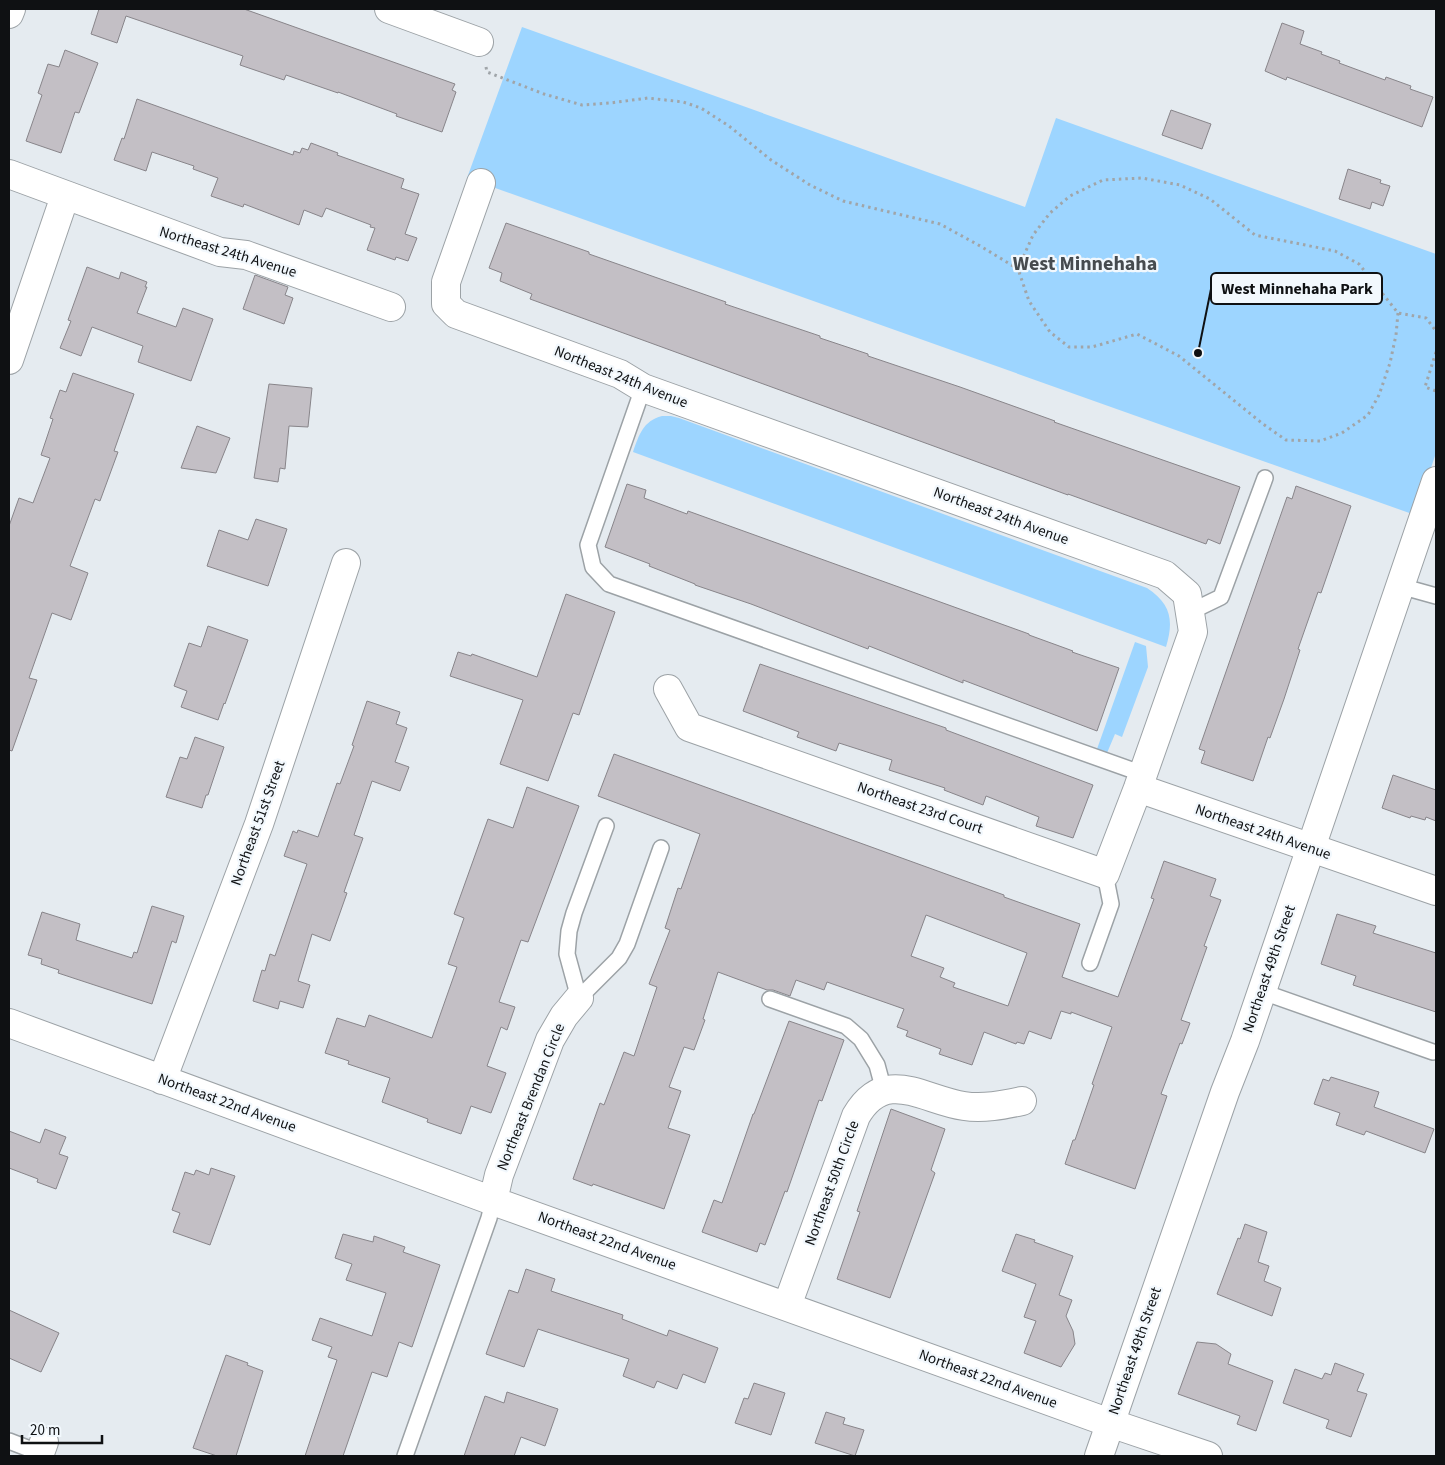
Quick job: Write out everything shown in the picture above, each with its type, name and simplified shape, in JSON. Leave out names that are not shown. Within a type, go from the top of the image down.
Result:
[{"type":"street","points":[[9,14],[11,9]]},
{"type":"street","points":[[389,9],[479,42]]},
{"type":"street","name":"Northeast 24th Avenue","points":[[9,174],[220,252],[246,255],[391,306]]},
{"type":"street","name":"Northeast 24th Avenue","points":[[480,183],[446,282],[446,304],[456,314],[620,374],[643,388],[1165,575],[1187,594],[1193,632],[1140,781],[1310,848],[1436,891]]},
{"type":"street","points":[[9,360],[66,196]]},
{"type":"street","name":"Northeast 49th Street","points":[[1099,1456],[1225,1092],[1245,1041],[1260,991],[1436,481]]},
{"type":"street","name":"Northeast 51st Street","points":[[162,1080],[259,824],[346,563]]},
{"type":"street","name":"Northeast 23rd Court","points":[[668,689],[689,727],[1105,874]]},
{"type":"street","points":[[1105,874],[1140,781]]},
{"type":"street","name":"Northeast Brendan Circle","points":[[493,1201],[499,1175],[550,1040],[564,1016],[579,998]]},
{"type":"street","name":"Northeast 22nd Avenue","points":[[9,1023],[493,1201],[1110,1423],[1208,1456]]},
{"type":"street","name":"Northeast 50th Circle","points":[[787,1306],[856,1116],[862,1105],[884,1091],[897,1088],[911,1090],[964,1106],[996,1106],[1022,1101]]},
{"type":"lane","points":[[643,388],[588,545],[593,567],[609,584],[1140,781]]},
{"type":"lane","points":[[1190,612],[1221,597],[1265,478]]},
{"type":"lane","points":[[1400,586],[1436,596]]},
{"type":"lane","points":[[606,826],[569,931],[567,954],[579,998],[619,958],[627,944],[661,848]]},
{"type":"lane","points":[[1090,963],[1111,904],[1105,874]]},
{"type":"lane","points":[[1260,991],[1432,1052]]},
{"type":"lane","points":[[770,999],[846,1026],[861,1039],[877,1066],[884,1091]]},
{"type":"lane","points":[[405,1456],[490,1218],[493,1201]]},
{"type":"lane","points":[[9,1441],[41,1450]]},
{"type":"path","points":[[479,42],[487,72],[544,94],[582,105],[648,98],[683,102],[701,108],[729,126],[772,160],[810,186],[843,202],[940,224],[1018,269],[1030,301],[1050,332],[1068,347],[1092,347],[1138,334],[1179,356],[1263,424],[1286,440],[1320,441],[1342,433],[1368,415],[1380,396],[1390,363],[1396,335],[1398,313]]},
{"type":"path","points":[[1018,269],[1033,235],[1050,213],[1070,196],[1103,180],[1142,178],[1180,185],[1210,199],[1255,235],[1334,252],[1358,264],[1398,313],[1426,318],[1436,330]]},
{"type":"path","points":[[1436,352],[1424,387],[1436,391]]},
{"type":"shaded area","points":[[522,27],[1025,207],[1056,118],[1436,254],[1436,453],[1415,515],[467,178]]},
{"type":"shaded area","points":[[662,416],[679,418],[1147,588],[1161,600],[1168,613],[1170,629],[1166,647],[633,452],[640,434],[646,425],[650,421]]},
{"type":"shaded area","points":[[1135,642],[1146,646],[1148,667],[1122,737],[1115,734],[1107,753],[1097,749]]},
{"type":"building","points":[[99,9],[244,9],[455,84],[452,90],[456,92],[442,132],[396,116],[397,114],[338,92],[286,75],[284,80],[240,65],[243,56],[126,16],[117,43],[91,34]]},
{"type":"building","points":[[1282,23],[1304,31],[1300,44],[1322,52],[1321,54],[1340,61],[1339,63],[1385,80],[1386,77],[1411,86],[1410,89],[1433,97],[1422,127],[1287,77],[1286,80],[1265,71]]},
{"type":"building","points":[[65,50],[98,63],[79,113],[75,112],[61,153],[26,141],[42,95],[38,93],[48,64],[59,67]]},
{"type":"building","points":[[137,99],[293,155],[294,151],[300,153],[302,148],[308,150],[311,143],[338,153],[337,155],[404,179],[401,188],[419,194],[405,234],[417,238],[408,261],[396,257],[395,260],[367,250],[375,228],[326,208],[322,217],[304,210],[299,225],[244,204],[243,207],[211,196],[218,178],[193,169],[194,166],[152,152],[146,171],[114,160],[122,138],[124,139]]},
{"type":"building","points":[[1171,110],[1211,124],[1202,149],[1162,135]]},
{"type":"building","points":[[1348,169],[1381,180],[1380,183],[1390,186],[1383,206],[1372,202],[1370,209],[1339,199]]},
{"type":"building","points":[[506,223],[726,302],[725,304],[820,336],[820,338],[868,354],[868,356],[1240,487],[1220,544],[1208,539],[1206,544],[1068,495],[530,299],[532,294],[500,281],[502,273],[489,268]]},
{"type":"building","points":[[87,267],[119,279],[121,272],[147,282],[145,287],[147,287],[137,313],[176,327],[183,308],[213,319],[191,381],[138,362],[143,346],[92,327],[81,356],[60,348],[71,321],[68,320]]},
{"type":"building","points":[[255,275],[288,287],[285,295],[293,298],[284,324],[243,309]]},
{"type":"building","points":[[73,373],[134,394],[114,451],[118,452],[100,501],[95,499],[70,566],[88,573],[71,620],[52,613],[29,678],[37,680],[12,751],[9,750],[9,526],[19,498],[33,503],[50,458],[41,455],[53,419],[50,418],[60,390],[66,392]]},
{"type":"building","points":[[269,384],[312,388],[308,427],[289,426],[285,469],[280,468],[278,482],[254,478]]},
{"type":"building","points":[[197,426],[230,438],[216,473],[181,468]]},
{"type":"building","points":[[627,484],[646,490],[644,498],[687,514],[688,511],[1119,668],[1097,731],[963,680],[963,683],[869,646],[868,649],[751,604],[695,585],[649,566],[650,564],[605,547]]},
{"type":"building","points":[[1296,486],[1351,506],[1321,593],[1318,592],[1298,649],[1300,650],[1284,699],[1270,738],[1268,737],[1253,781],[1201,763],[1205,751],[1199,749],[1287,497],[1292,499]]},
{"type":"building","points":[[256,519],[287,529],[268,586],[207,566],[219,530],[248,540]]},
{"type":"building","points":[[566,594],[615,612],[579,715],[573,713],[548,781],[500,764],[523,700],[450,676],[458,652],[471,656],[472,654],[537,677]]},
{"type":"building","points":[[208,626],[248,640],[218,720],[181,707],[187,691],[174,686],[189,643],[201,647]]},
{"type":"building","points":[[760,664],[946,728],[946,730],[1093,785],[1073,838],[1036,826],[1039,817],[986,796],[983,805],[944,790],[945,788],[889,770],[892,760],[839,743],[836,751],[797,737],[799,732],[743,711]]},
{"type":"building","points":[[367,701],[400,712],[396,724],[407,728],[395,762],[409,767],[400,791],[372,781],[354,835],[363,838],[344,892],[347,893],[330,941],[312,934],[298,981],[310,985],[303,1008],[280,1001],[278,1009],[253,1001],[262,970],[265,971],[270,954],[275,956],[307,864],[284,856],[293,831],[297,833],[298,830],[318,837],[337,783],[340,784],[354,746],[352,745]]},
{"type":"building","points":[[195,737],[224,747],[202,808],[166,797],[180,757],[187,759]]},
{"type":"building","points":[[614,754],[1080,924],[1062,977],[1118,997],[1154,899],[1151,898],[1164,861],[1216,879],[1210,896],[1221,900],[1204,946],[1207,947],[1181,1020],[1190,1023],[1182,1044],[1180,1043],[1161,1094],[1167,1096],[1135,1189],[1065,1164],[1094,1085],[1092,1084],[1112,1027],[1071,1012],[1071,1014],[1061,1011],[1051,1039],[1029,1031],[1024,1044],[1017,1042],[1016,1044],[984,1032],[972,1065],[939,1054],[941,1049],[906,1036],[908,1031],[897,1027],[904,1009],[827,982],[824,990],[796,980],[790,996],[773,990],[767,990],[718,972],[703,1019],[705,1020],[694,1050],[684,1047],[669,1087],[681,1091],[668,1128],[690,1135],[664,1209],[593,1184],[592,1186],[573,1179],[600,1103],[604,1105],[624,1052],[634,1056],[657,987],[649,984],[670,930],[665,928],[678,888],[681,889],[700,834],[598,796]],"holes":[[[926,915],[1027,953],[1008,1006],[953,987],[955,983],[940,977],[944,968],[911,956]]]},
{"type":"building","points":[[1393,775],[1436,790],[1436,821],[1426,817],[1425,820],[1411,816],[1410,818],[1382,808]]},
{"type":"building","points":[[527,787],[579,806],[528,942],[521,940],[499,1002],[515,1007],[507,1030],[501,1027],[487,1066],[506,1073],[491,1113],[471,1106],[461,1134],[427,1122],[428,1119],[382,1102],[390,1078],[348,1064],[349,1061],[325,1053],[337,1018],[365,1027],[369,1015],[432,1038],[457,967],[448,964],[464,918],[454,914],[488,819],[513,828]]},
{"type":"building","points":[[152,906],[184,916],[176,943],[172,941],[152,1004],[58,973],[59,970],[41,964],[42,959],[28,955],[42,912],[80,924],[76,940],[132,958],[134,952],[137,953]]},
{"type":"building","points":[[1337,914],[1376,926],[1373,933],[1436,953],[1436,1012],[1353,985],[1356,976],[1321,964]]},
{"type":"building","points":[[789,1021],[844,1040],[822,1101],[819,1100],[787,1192],[785,1191],[765,1245],[760,1243],[757,1252],[702,1232],[714,1200],[722,1203],[753,1114]]},
{"type":"building","points":[[1331,1077],[1379,1092],[1374,1107],[1434,1129],[1425,1153],[1366,1131],[1364,1135],[1336,1125],[1340,1113],[1314,1104],[1323,1079],[1329,1081]]},
{"type":"building","points":[[891,1109],[945,1129],[931,1170],[935,1173],[890,1298],[837,1279],[860,1212],[857,1211]]},
{"type":"building","points":[[45,1129],[66,1137],[59,1154],[68,1157],[56,1189],[37,1182],[38,1179],[9,1168],[9,1131],[40,1143]]},
{"type":"building","points":[[211,1168],[235,1176],[210,1245],[173,1232],[180,1213],[172,1210],[185,1172],[194,1175],[196,1170],[209,1175]]},
{"type":"building","points":[[1245,1224],[1267,1232],[1258,1262],[1269,1266],[1264,1281],[1281,1288],[1272,1316],[1217,1294]]},
{"type":"building","points":[[343,1234],[373,1242],[374,1236],[405,1247],[403,1252],[440,1265],[412,1347],[399,1342],[387,1377],[372,1372],[343,1456],[305,1456],[337,1360],[328,1357],[332,1347],[312,1340],[320,1318],[372,1336],[386,1293],[346,1280],[352,1264],[335,1258]]},
{"type":"building","points":[[1016,1234],[1073,1256],[1059,1295],[1072,1300],[1066,1316],[1073,1331],[1075,1344],[1061,1367],[1024,1353],[1036,1321],[1024,1317],[1036,1284],[1002,1271]]},
{"type":"building","points":[[526,1269],[555,1279],[551,1291],[623,1315],[622,1319],[667,1336],[669,1330],[718,1348],[705,1383],[683,1374],[677,1389],[657,1381],[654,1388],[623,1376],[629,1359],[538,1329],[524,1367],[486,1354],[509,1290],[518,1293]]},
{"type":"building","points":[[9,1310],[59,1333],[41,1372],[9,1358]]},
{"type":"building","points":[[1197,1342],[1216,1344],[1231,1354],[1228,1364],[1273,1381],[1256,1431],[1237,1424],[1240,1416],[1178,1394]]},
{"type":"building","points":[[226,1355],[263,1371],[236,1456],[217,1456],[193,1448]]},
{"type":"building","points":[[1335,1363],[1364,1374],[1357,1391],[1367,1394],[1351,1437],[1326,1428],[1329,1420],[1283,1403],[1295,1369],[1322,1379],[1325,1373],[1331,1375]]},
{"type":"building","points":[[754,1383],[785,1393],[771,1435],[735,1423],[744,1398],[748,1399]]},
{"type":"building","points":[[507,1392],[558,1409],[545,1446],[521,1437],[514,1456],[464,1456],[485,1396],[504,1403]]},
{"type":"building","points":[[826,1412],[845,1418],[843,1424],[864,1430],[855,1456],[815,1443]]},
{"type":"place","name":"West Minnehaha Park","points":[[1198,353]]},
{"type":"district","name":"West Minnehaha","points":[[1085,264]]}]
